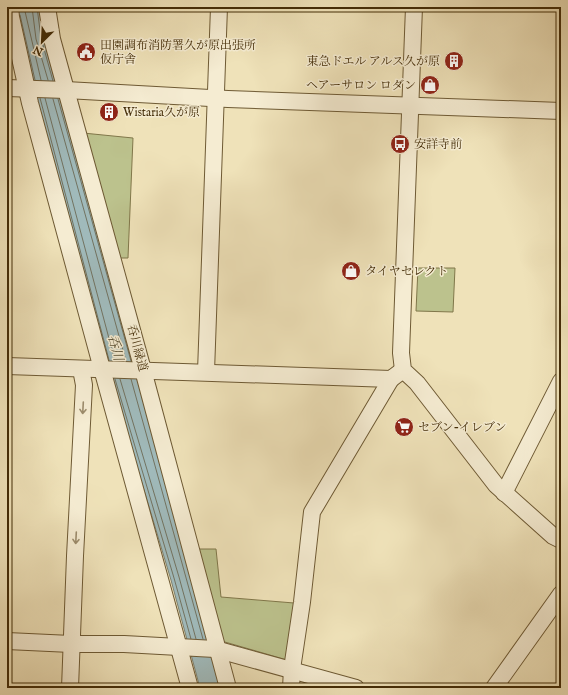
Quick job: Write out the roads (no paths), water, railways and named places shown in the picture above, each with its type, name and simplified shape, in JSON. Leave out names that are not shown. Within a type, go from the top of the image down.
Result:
[{"type":"street","points":[[10,7],[11,17],[29,89],[181,647],[190,688]]},
{"type":"street","name":"呑川緑道","points":[[47,7],[52,39],[64,90],[216,649],[228,688]]},
{"type":"street","points":[[206,372],[219,7]]},
{"type":"street","points":[[291,688],[292,669],[302,602],[312,512],[397,374],[401,353],[414,7]]},
{"type":"street","points":[[7,88],[215,98],[561,111]]},
{"type":"street","points":[[7,366],[206,372],[397,374],[417,383],[496,485],[553,536],[561,540]]},
{"type":"street","points":[[70,688],[84,385],[81,369]]},
{"type":"street","points":[[504,493],[561,381]]},
{"type":"street","points":[[494,688],[561,594]]},
{"type":"street","points":[[7,641],[71,644],[124,644],[216,649],[356,688]]},
{"type":"water","name":"呑川","points":[[15,7],[41,7],[226,688],[200,688],[171,580],[106,363],[32,85]]},
{"type":"place","name":"田園調布消防署久が原出張所 仮庁舎","points":[[86,52]]},
{"type":"place","name":"東急ドエル アルス久が原","points":[[454,61]]},
{"type":"place","name":"ヘアーサロン ロダン","points":[[430,85]]},
{"type":"place","name":"Wistaria久が原","points":[[109,112]]},
{"type":"place","name":"安詳寺前","points":[[400,144]]},
{"type":"place","name":"タイヤセレクト","points":[[351,271]]},
{"type":"place","name":"セブン-イレブン","points":[[404,427]]}]
